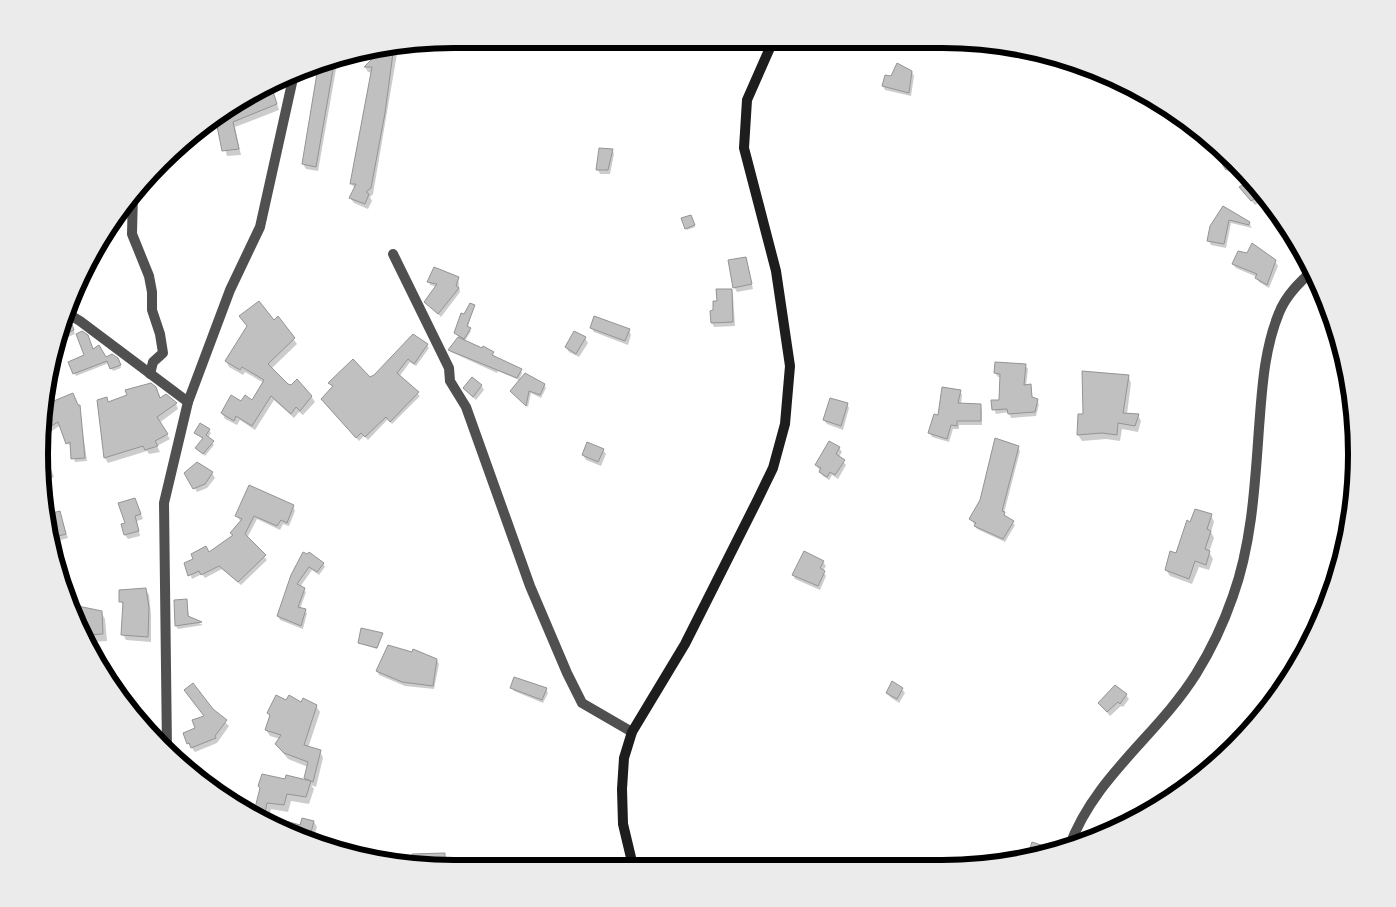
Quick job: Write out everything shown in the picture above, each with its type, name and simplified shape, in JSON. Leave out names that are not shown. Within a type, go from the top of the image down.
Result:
[{"type":"main road","points":[[632,860],[624,824],[622,789],[624,758],[632,732],[685,644],[758,499],[773,468],[785,424],[790,366],[776,271],[744,148],[744,119],[747,100],[771,48]]},
{"type":"street","points":[[167,742],[164,503],[188,402],[230,290],[260,227],[293,80]]},
{"type":"street","points":[[133,204],[132,234],[149,276],[152,292],[152,310],[160,334],[162,350],[162,353],[153,362],[150,374]]},
{"type":"street","points":[[393,254],[449,368],[450,381],[466,407],[530,586],[567,674],[582,703],[632,732]]},
{"type":"street","points":[[1073,838],[1088,808],[1109,775],[1155,725],[1195,675],[1216,637],[1234,595],[1248,542],[1262,386],[1268,350],[1279,313],[1293,289],[1308,275]]},
{"type":"street","points":[[71,317],[188,402]]},
{"type":"building","points":[[393,53],[385,113],[371,188],[366,192],[369,194],[365,204],[349,198],[356,184],[350,184],[372,67],[364,67],[374,55]]},
{"type":"building","points":[[897,63],[912,71],[909,93],[882,86],[885,75],[891,76]]},
{"type":"building","points":[[334,66],[316,167],[302,164],[317,71]]},
{"type":"building","points":[[273,90],[277,104],[233,122],[239,149],[222,151],[217,124]]},
{"type":"building","points":[[599,148],[613,149],[608,170],[596,170]]},
{"type":"building","points":[[1221,158],[1231,167],[1226,170],[1219,159]]},
{"type":"building","points":[[1246,183],[1257,197],[1251,201],[1239,187]]},
{"type":"building","points":[[1223,206],[1250,222],[1249,225],[1229,220],[1224,244],[1207,241],[1210,226]]},
{"type":"building","points":[[691,215],[695,225],[685,229],[681,218]]},
{"type":"building","points":[[1252,243],[1276,260],[1267,285],[1255,278],[1257,274],[1232,264],[1238,251],[1247,253]]},
{"type":"building","points":[[746,257],[752,284],[733,288],[728,260]]},
{"type":"building","points":[[434,267],[459,277],[456,286],[459,288],[438,314],[424,302],[437,284],[427,282]]},
{"type":"building","points":[[716,289],[732,289],[733,322],[711,323],[710,311],[713,310],[713,301],[717,301]]},
{"type":"building","points":[[259,301],[274,320],[278,316],[295,338],[268,364],[288,384],[291,385],[297,379],[312,396],[300,411],[296,407],[291,414],[271,396],[252,426],[236,416],[234,421],[221,413],[231,395],[241,401],[245,395],[252,400],[264,380],[242,367],[240,370],[225,361],[247,326],[239,316]]},
{"type":"building","points":[[470,303],[475,305],[467,326],[471,328],[464,339],[454,333],[461,313],[464,314]]},
{"type":"building","points":[[594,316],[630,329],[625,341],[590,328]]},
{"type":"building","points":[[69,322],[72,324],[74,330],[66,333]]},
{"type":"building","points":[[82,331],[88,335],[93,349],[99,345],[106,357],[112,354],[118,358],[121,365],[110,369],[107,361],[73,374],[68,362],[84,355],[76,334]]},
{"type":"building","points":[[574,331],[586,337],[576,354],[565,347]]},
{"type":"building","points":[[413,334],[428,344],[414,364],[408,359],[397,373],[419,392],[390,422],[386,417],[365,437],[361,433],[356,438],[321,399],[333,386],[328,383],[353,359],[370,377],[374,375]]},
{"type":"building","points":[[458,337],[482,348],[483,346],[494,352],[492,355],[522,369],[517,378],[448,350]]},
{"type":"building","points":[[995,362],[1026,364],[1024,385],[1031,384],[1032,397],[1038,399],[1035,412],[1008,414],[1007,409],[992,410],[991,400],[999,400],[1000,374],[994,373]]},
{"type":"building","points":[[1082,371],[1129,375],[1123,413],[1139,414],[1135,426],[1118,423],[1117,435],[1102,433],[1077,435],[1078,414],[1083,414]]},
{"type":"building","points":[[525,373],[545,384],[540,395],[529,391],[526,406],[510,391]]},
{"type":"building","points":[[472,377],[482,385],[473,397],[463,388]]},
{"type":"building","points":[[151,383],[156,387],[160,398],[166,394],[177,403],[157,417],[168,434],[155,441],[158,446],[145,450],[143,446],[104,458],[97,400],[107,397],[108,402],[127,395],[125,390]]},
{"type":"building","points":[[942,387],[961,390],[958,403],[981,404],[981,421],[957,421],[957,426],[951,425],[947,439],[928,433],[934,414],[938,415]]},
{"type":"building","points":[[73,393],[78,405],[80,405],[85,458],[71,459],[70,442],[66,444],[58,422],[48,428],[51,402]]},
{"type":"building","points":[[830,398],[848,403],[841,426],[823,420]]},
{"type":"building","points":[[200,423],[210,429],[206,435],[214,441],[203,454],[195,448],[203,438],[194,433]]},
{"type":"building","points":[[995,438],[1019,446],[1002,511],[1005,512],[1004,515],[1014,521],[1003,539],[974,526],[976,523],[969,519],[980,500]]},
{"type":"building","points":[[829,441],[840,447],[836,454],[845,460],[835,475],[830,472],[827,477],[819,472],[821,468],[815,465]]},
{"type":"building","points":[[587,442],[604,449],[598,462],[582,455]]},
{"type":"building","points":[[197,462],[213,472],[205,484],[193,489],[184,473]]},
{"type":"building","points":[[249,485],[294,505],[287,523],[281,520],[277,526],[254,516],[245,534],[266,555],[238,582],[219,566],[201,575],[199,571],[188,576],[184,563],[193,559],[191,554],[206,546],[209,552],[233,535],[230,533],[242,519],[235,516]]},
{"type":"building","points":[[135,498],[141,514],[135,516],[139,531],[124,535],[121,524],[125,523],[118,503]]},
{"type":"building","points":[[1195,509],[1212,514],[1207,529],[1211,531],[1205,549],[1210,551],[1206,565],[1195,561],[1189,579],[1165,570],[1170,551],[1176,553],[1187,520],[1190,522]]},
{"type":"building","points":[[60,511],[66,534],[56,537],[52,513]]},
{"type":"building","points":[[804,551],[824,561],[820,568],[825,571],[818,586],[792,575]]},
{"type":"building","points":[[303,552],[307,554],[309,552],[324,563],[317,572],[309,567],[297,584],[305,588],[298,607],[306,609],[301,626],[277,616],[291,575]]},
{"type":"building","points":[[146,588],[149,608],[148,637],[121,635],[123,602],[119,602],[119,590]]},
{"type":"building","points":[[187,599],[188,616],[202,622],[175,626],[174,600]]},
{"type":"building","points":[[77,606],[102,611],[103,634],[90,635]]},
{"type":"building","points":[[361,628],[383,633],[377,648],[358,643]]},
{"type":"building","points":[[388,645],[412,652],[413,649],[437,659],[433,686],[402,682],[376,671]]},
{"type":"building","points":[[514,677],[547,688],[542,700],[510,688]]},
{"type":"building","points":[[892,681],[903,688],[897,699],[886,693]]},
{"type":"building","points":[[193,683],[213,709],[227,720],[215,736],[216,738],[191,748],[189,743],[187,744],[183,733],[195,728],[192,720],[204,716],[184,690]]},
{"type":"building","points":[[1115,685],[1127,694],[1120,704],[1118,702],[1107,712],[1098,703]]},
{"type":"building","points":[[276,695],[286,700],[289,695],[301,702],[303,698],[317,705],[304,745],[321,750],[313,782],[304,778],[308,762],[284,753],[275,744],[281,735],[265,730],[270,715],[267,713]]},
{"type":"building","points":[[262,774],[285,779],[286,775],[311,781],[306,797],[287,794],[284,805],[267,803],[265,813],[255,808],[260,788],[258,786]]},
{"type":"building","points":[[302,818],[314,821],[311,834],[282,821],[282,820],[300,825]]},
{"type":"building","points":[[1032,842],[1046,847],[1029,850]]},
{"type":"building","points":[[445,853],[445,860],[412,857],[412,854]]}]
